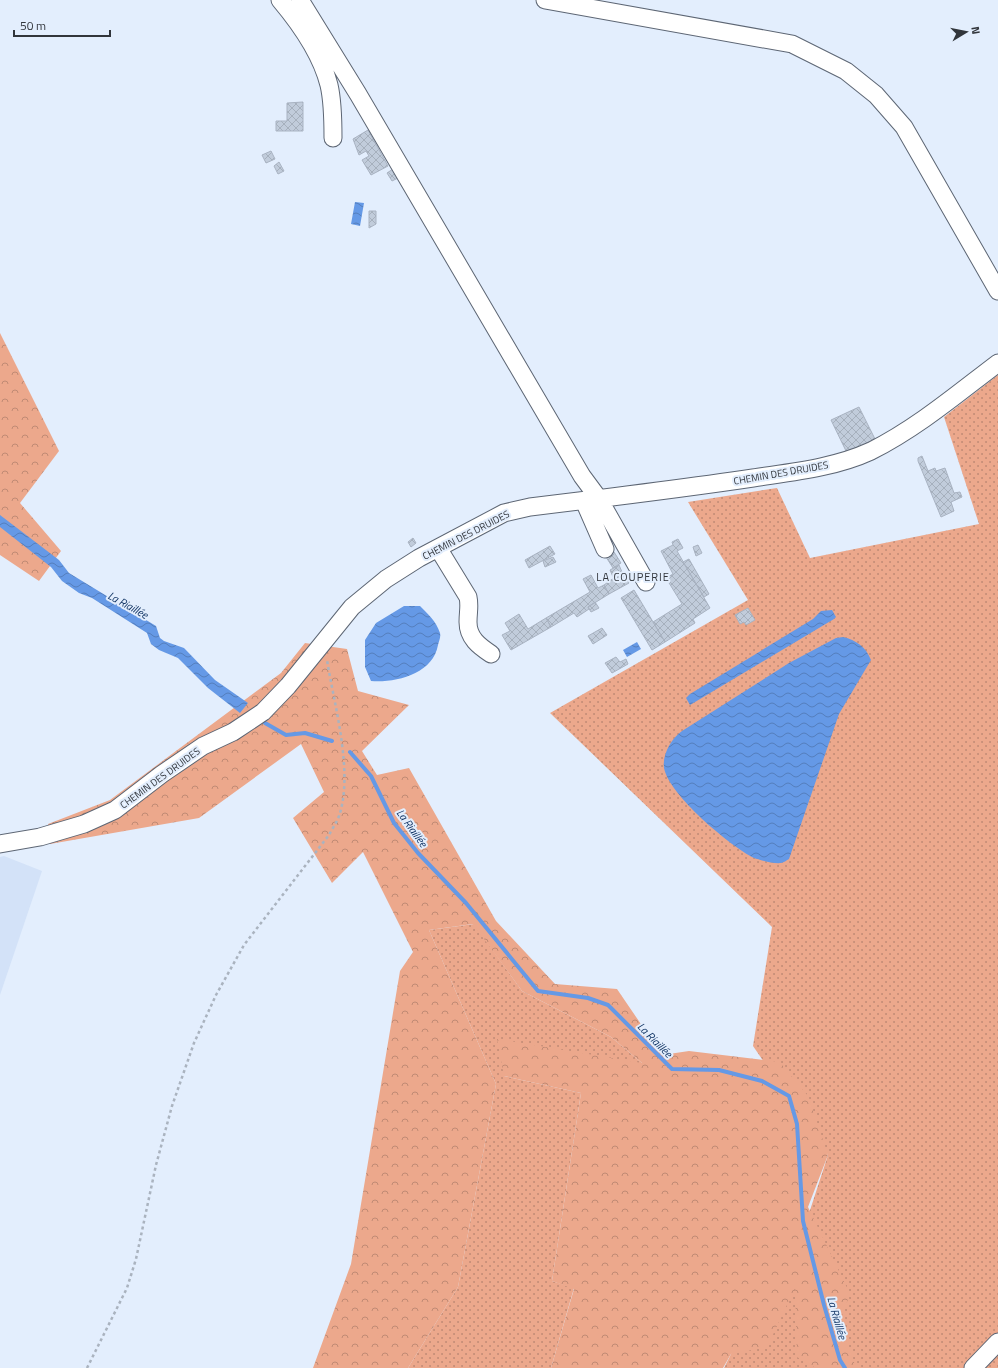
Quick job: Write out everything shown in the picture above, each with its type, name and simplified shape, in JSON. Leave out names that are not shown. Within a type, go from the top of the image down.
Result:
[{"type":"street","points":[[280,0],[293,16],[317,53],[329,85],[333,138]]},
{"type":"street","points":[[300,0],[358,94],[582,476],[591,500],[605,549]]},
{"type":"street","points":[[545,0],[792,44],[846,70],[876,95],[904,127],[998,291]]},
{"type":"street","name":"CHEMIN DES DRUIDES","points":[[0,844],[40,837],[84,824],[115,810],[162,774],[203,746],[233,732],[263,712],[288,686],[352,607],[386,579],[438,548],[504,513],[530,507],[718,484],[804,470],[844,461],[870,451],[912,428],[998,363]]},
{"type":"street","points":[[591,500],[646,582]]},
{"type":"street","points":[[438,548],[468,597],[470,605],[468,621],[470,632],[476,644],[491,654]]},
{"type":"street","points":[[973,1368],[998,1342]]},
{"type":"path","points":[[87,1368],[127,1288],[136,1259],[156,1165],[172,1106],[194,1043],[216,995],[244,945],[329,835],[339,816],[344,790],[340,724],[324,640]]},
{"type":"shaded area","points":[[4,856],[42,871],[0,995],[0,857]]},
{"type":"green space","points":[[0,333],[59,451],[20,503],[61,551],[39,581],[0,555]]},
{"type":"green space","points":[[998,375],[998,1368],[724,1368],[731,1354],[784,1290],[828,1155],[753,1046],[772,927],[550,713],[748,600],[688,502],[777,488],[810,558],[979,524],[944,417]]},
{"type":"green space","points":[[305,643],[347,649],[358,691],[409,705],[362,751],[377,775],[409,768],[496,921],[555,984],[617,989],[662,1055],[689,1051],[780,1062],[808,1096],[828,1155],[808,1207],[850,1294],[840,1321],[856,1368],[816,1368],[797,1357],[795,1288],[767,1347],[731,1354],[723,1368],[551,1368],[574,1289],[552,1281],[581,1093],[504,1076],[497,1039],[642,1063],[611,1037],[522,991],[473,924],[429,930],[496,1084],[458,1287],[408,1368],[313,1368],[351,1264],[400,971],[413,952],[363,852],[332,883],[293,818],[324,792],[301,744],[199,818],[50,844],[48,824],[110,800],[281,673]]},
{"type":"green space","points":[[474,924],[522,991],[611,1037],[642,1063],[504,1076],[581,1093],[552,1281],[574,1288],[551,1368],[408,1368],[458,1287],[496,1084],[429,930]]},
{"type":"water","points":[[355,202],[364,203],[360,226],[351,224]]},
{"type":"water","points":[[0,515],[59,560],[69,573],[156,626],[160,638],[164,641],[184,648],[215,680],[248,703],[240,713],[208,688],[178,658],[159,650],[151,644],[147,633],[92,598],[79,593],[62,581],[51,567],[0,527]]},
{"type":"water","points":[[404,606],[420,606],[432,618],[440,633],[435,655],[421,670],[412,675],[391,680],[371,681],[365,667],[365,640],[376,623]]},
{"type":"water","points":[[832,610],[836,617],[834,619],[690,705],[686,698],[690,694],[813,619],[821,611]]},
{"type":"water","points":[[843,637],[860,645],[869,655],[871,660],[839,714],[789,859],[783,863],[778,863],[767,862],[754,858],[731,843],[702,819],[677,792],[668,779],[664,768],[668,747],[682,731],[789,663],[836,638]]},
{"type":"water","points":[[637,642],[641,649],[627,657],[623,650]]},
{"type":"building","points":[[303,102],[303,131],[276,131],[276,121],[287,121],[287,103]]},
{"type":"building","points":[[368,130],[388,166],[371,175],[362,160],[369,156],[366,151],[359,155],[353,139]]},
{"type":"building","points":[[271,151],[275,159],[266,163],[262,155]]},
{"type":"building","points":[[279,162],[284,171],[278,174],[274,166]]},
{"type":"building","points":[[393,169],[398,178],[392,181],[387,173]]},
{"type":"building","points":[[369,211],[376,211],[376,224],[369,228]]},
{"type":"building","points":[[859,407],[875,439],[847,453],[831,420]]},
{"type":"building","points":[[922,456],[928,471],[935,468],[936,471],[945,468],[954,493],[960,492],[962,497],[951,502],[954,511],[941,517],[918,461],[918,458]]},
{"type":"building","points":[[413,538],[416,543],[411,547],[408,542]]},
{"type":"building","points":[[678,539],[683,548],[677,551],[710,608],[693,619],[695,623],[665,642],[653,622],[682,604],[666,578],[673,574],[661,551],[673,545],[672,542]]},
{"type":"building","points":[[698,545],[702,553],[696,556],[693,547]]},
{"type":"building","points":[[550,546],[555,554],[529,568],[525,560]]},
{"type":"building","points":[[614,552],[621,563],[613,568],[606,557]]},
{"type":"building","points":[[553,557],[556,562],[545,567],[543,561]]},
{"type":"building","points":[[689,559],[709,594],[704,597],[683,562]]},
{"type":"building","points":[[619,565],[622,572],[613,577],[610,570]]},
{"type":"building","points":[[622,572],[629,583],[609,594],[604,585]]},
{"type":"building","points":[[591,575],[598,588],[604,585],[609,594],[588,607],[589,609],[577,617],[574,613],[551,627],[546,618],[590,592],[583,579]]},
{"type":"building","points":[[634,590],[665,642],[652,650],[621,598]]},
{"type":"building","points":[[595,602],[599,608],[591,612],[588,607]]},
{"type":"building","points":[[748,608],[755,620],[746,625],[744,622],[740,624],[735,615]]},
{"type":"building","points":[[519,614],[528,629],[546,618],[551,627],[511,650],[502,635],[510,631],[505,623]]},
{"type":"building","points":[[602,628],[607,635],[593,644],[588,636]]},
{"type":"building","points":[[616,657],[620,662],[626,659],[628,664],[612,673],[605,663]]},
{"type":"waterway","name":"La Riaillée","points":[[265,723],[286,735],[305,733],[332,741]]},
{"type":"waterway","name":"La Riaillée","points":[[350,752],[371,776],[394,823],[418,853],[466,903],[538,991],[588,998],[608,1005],[672,1069],[719,1070],[762,1081],[789,1096],[797,1124],[803,1221],[824,1305],[840,1360],[845,1368]]},
{"type":"district","name":"LA COUPERIE","points":[[633,577]]}]
